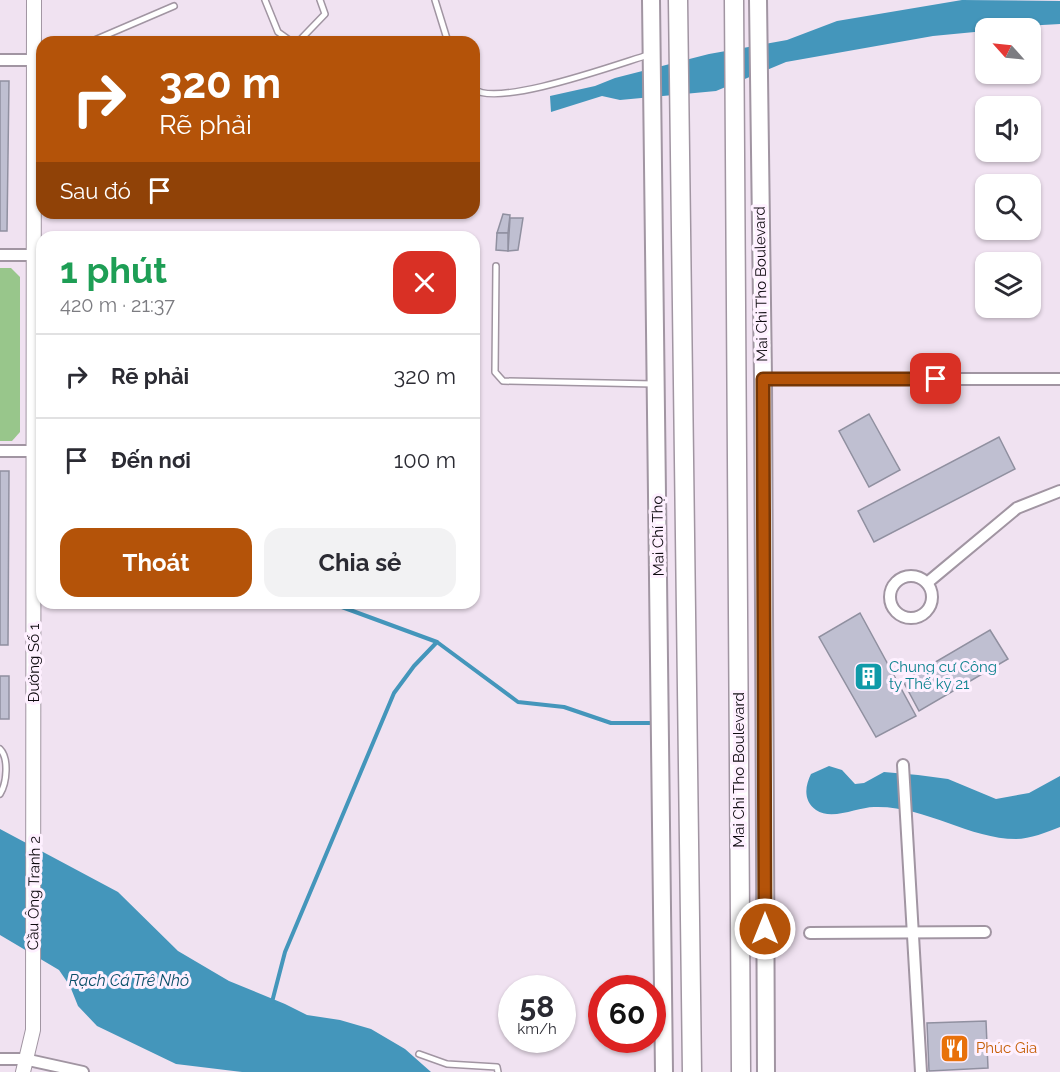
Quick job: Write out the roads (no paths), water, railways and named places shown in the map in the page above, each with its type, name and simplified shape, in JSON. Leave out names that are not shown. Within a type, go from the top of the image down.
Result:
[{"type":"highway","points":[[678,0],[692,1072]]},
{"type":"highway","name":"Mai Chi Tho Boulevard","points":[[734,0],[741,1072]]},
{"type":"highway","points":[[691,1039],[704,1072]]},
{"type":"main road","name":"Mai Chí Thọ","points":[[651,0],[664,1072]]},
{"type":"main road","name":"Mai Chi Tho Boulevard","points":[[758,0],[763,379],[766,1072]]},
{"type":"street","name":"Đường Số 1","points":[[34,0],[36,36]]},
{"type":"street","points":[[0,60],[36,61]]},
{"type":"street","name":"Đường Số 1","points":[[36,139],[33,255],[36,787]]},
{"type":"street","points":[[0,255],[33,255]]},
{"type":"street","points":[[763,379],[1060,379]]},
{"type":"street","points":[[0,451],[33,451]]},
{"type":"street","points":[[927,583],[1017,508],[1060,491]]},
{"type":"street","points":[[903,765],[921,1072]]},
{"type":"street","name":"Cầu Ông Tranh 2","points":[[23,1066],[33,1030],[36,787]]},
{"type":"street","points":[[810,933],[985,932]]},
{"type":"street","points":[[0,1059],[23,1066],[83,1072]]},
{"type":"lane","points":[[265,0],[278,32],[284,36]]},
{"type":"lane","points":[[304,36],[325,14],[320,0]]},
{"type":"lane","points":[[435,0],[446,36]]},
{"type":"lane","points":[[104,36],[174,6]]},
{"type":"lane","points":[[480,94],[505,94],[575,78],[652,53]]},
{"type":"lane","points":[[495,266],[495,372],[503,381],[656,384]]},
{"type":"lane","points":[[0,749],[5,757],[5,775],[0,794]]},
{"type":"lane","points":[[419,1053],[447,1064],[497,1067],[498,1072]]},
{"type":"water","points":[[962,0],[1060,1],[1060,24],[1041,25],[1041,18],[975,18],[975,32],[933,36],[786,62],[716,91],[620,100],[602,96],[551,112],[550,96],[595,86],[615,78],[709,54],[787,40],[837,21]]},
{"type":"water","points":[[829,766],[842,770],[855,784],[864,783],[884,772],[918,775],[948,779],[996,799],[1029,793],[1060,776],[1060,827],[1033,837],[998,838],[929,816],[893,808],[874,807],[837,814],[822,813],[812,806],[807,798],[807,783],[811,774]]},
{"type":"water","name":"Rạch Cá Trê Nhỏ","points":[[0,829],[118,892],[178,951],[229,981],[307,1015],[340,1020],[371,1029],[405,1049],[431,1072],[242,1072],[176,1064],[97,1026],[78,1006],[70,986],[59,970],[0,935]]},
{"type":"waterway","points":[[347,609],[437,642],[518,702],[564,707],[611,723],[655,723]]},
{"type":"waterway","points":[[272,1002],[285,952],[394,693],[414,666],[437,642]]},
{"type":"place","name":"Chung cư Công ty Thế kỹ 21","points":[[868,676]]},
{"type":"place","name":"Phúc Gia","points":[[955,1048]]}]
